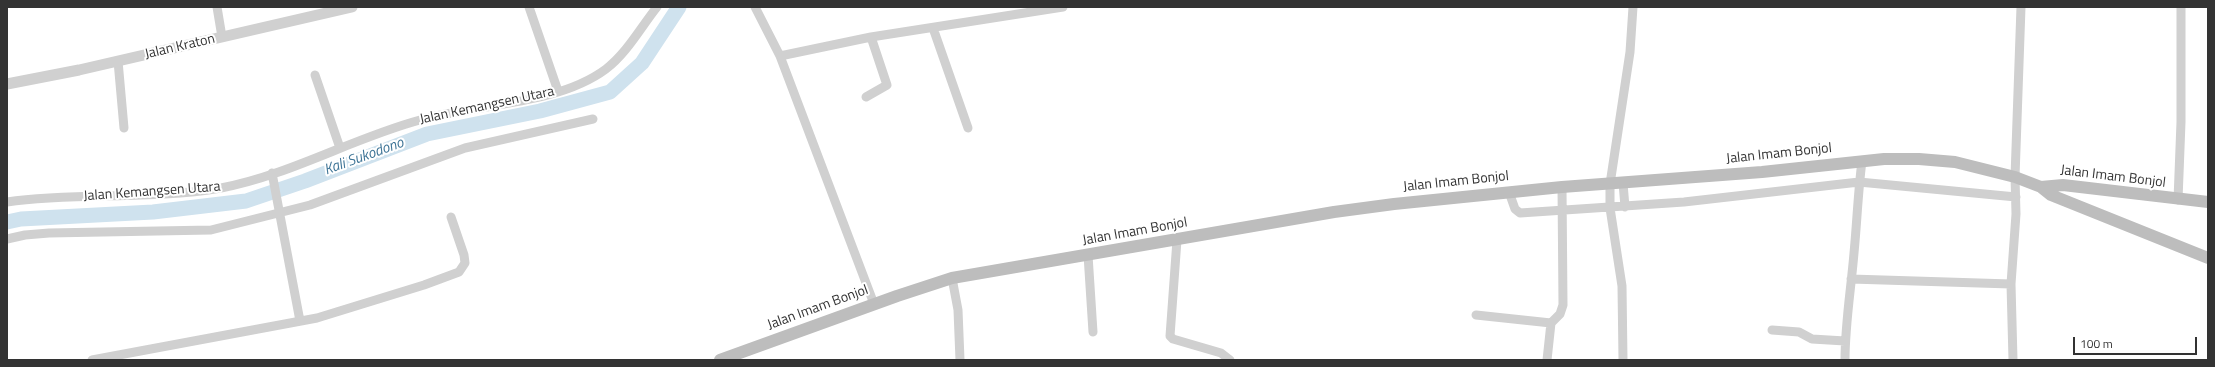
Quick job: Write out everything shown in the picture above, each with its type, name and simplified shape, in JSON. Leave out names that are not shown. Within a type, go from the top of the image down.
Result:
[{"type":"main road","name":"Jalan Imam Bonjol","points":[[720,360],[874,304],[952,278],[1334,212],[1509,192],[1862,161],[1919,159],[1955,162],[2015,177],[2041,187],[2063,185],[2178,200],[2208,202]]},
{"type":"main road","points":[[2041,187],[2052,196],[2208,258]]},
{"type":"street","points":[[217,7],[222,37]]},
{"type":"street","name":"Jalan Kraton","points":[[7,84],[118,61],[352,7]]},
{"type":"street","points":[[529,7],[558,91]]},
{"type":"street","name":"Jalan Kemangsen Utara","points":[[7,202],[202,190],[237,184],[272,176],[340,148],[421,119],[514,102],[558,91],[585,81],[606,69],[632,40],[657,7]]},
{"type":"street","points":[[755,7],[780,56],[874,304]]},
{"type":"street","points":[[780,56],[871,37],[1063,7]]},
{"type":"street","points":[[1623,360],[1622,286],[1610,208],[1610,184],[1630,52],[1633,7]]},
{"type":"street","points":[[2013,360],[2011,284],[2016,197],[2015,177],[2021,7]]},
{"type":"street","points":[[2178,200],[2181,122],[2181,7]]},
{"type":"street","points":[[933,28],[968,128]]},
{"type":"street","points":[[866,97],[887,85],[871,37]]},
{"type":"street","points":[[118,61],[124,128]]},
{"type":"street","points":[[315,75],[340,148]]},
{"type":"street","points":[[7,239],[25,235],[54,233],[203,232],[279,208],[293,210],[351,191],[465,148],[593,119]]},
{"type":"street","points":[[1845,360],[1845,342],[1862,161]]},
{"type":"street","points":[[272,176],[300,321]]},
{"type":"street","points":[[1509,192],[1515,209],[1520,214],[1625,207],[1768,194],[1859,182],[2016,197]]},
{"type":"street","points":[[1623,183],[1625,207]]},
{"type":"street","points":[[1547,360],[1552,323],[1560,314],[1562,308],[1562,187]]},
{"type":"street","points":[[92,360],[300,321],[424,285],[459,272],[465,263],[464,255],[451,217]]},
{"type":"street","points":[[1177,240],[1170,336],[1221,353],[1230,360]]},
{"type":"street","points":[[1088,255],[1093,332]]},
{"type":"street","points":[[952,278],[958,310],[960,360]]},
{"type":"street","points":[[1851,279],[2011,284]]},
{"type":"street","points":[[1476,315],[1552,323]]},
{"type":"street","points":[[1772,330],[1803,333],[1812,339],[1845,342]]},
{"type":"waterway","name":"Kali Sukodono","points":[[7,222],[21,219],[153,212],[246,201],[305,181],[427,134],[540,111],[610,92],[642,63],[679,7]]}]
